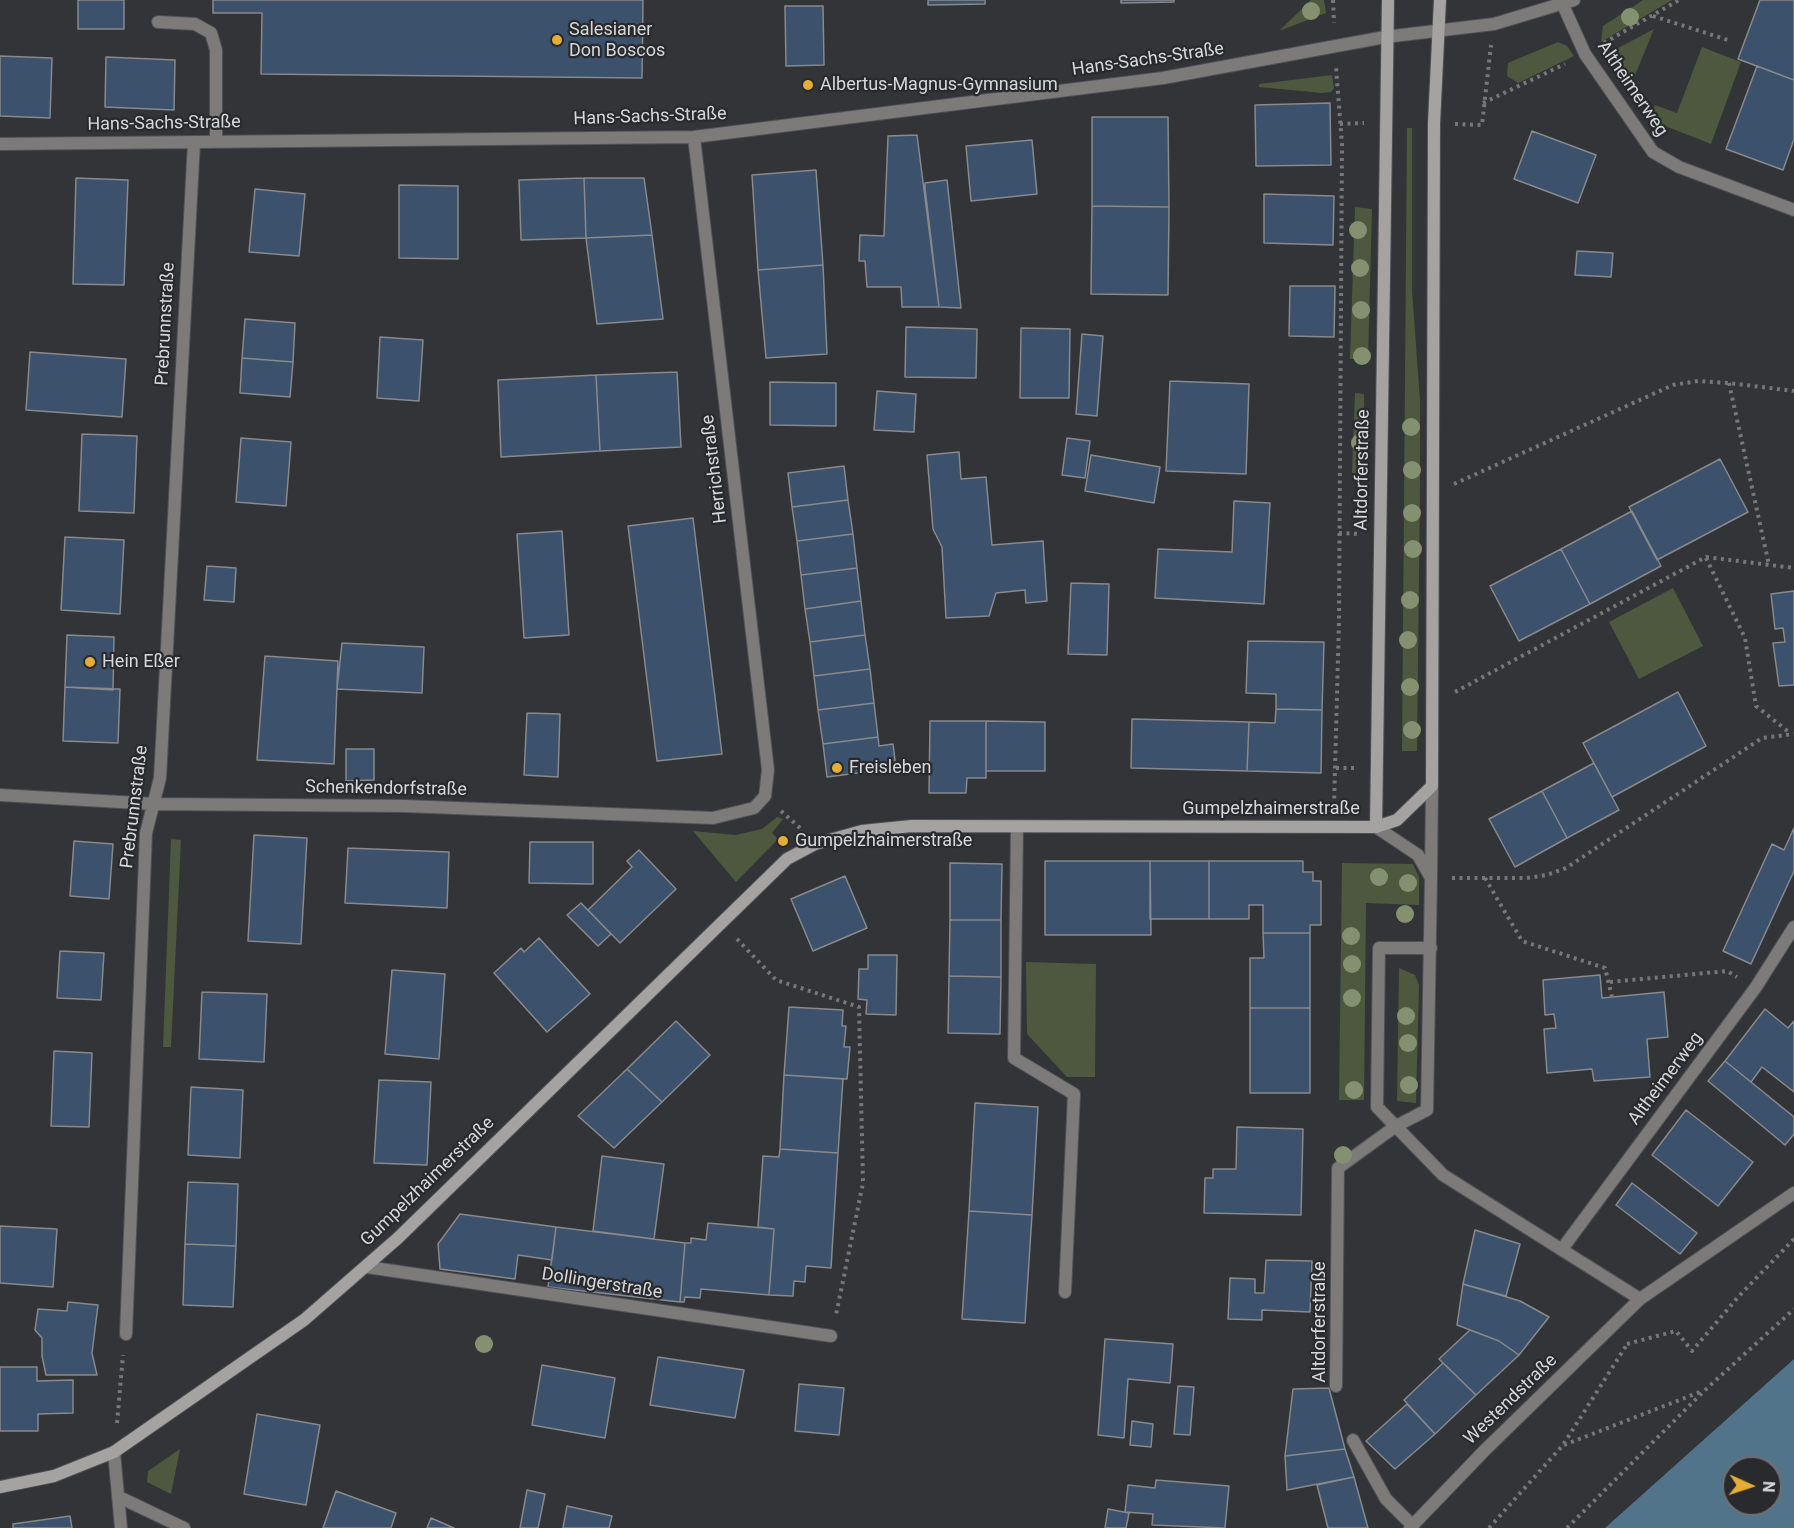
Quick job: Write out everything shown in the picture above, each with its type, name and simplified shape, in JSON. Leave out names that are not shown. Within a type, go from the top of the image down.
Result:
[{"type":"street","name":"Altdorferstraße","points":[[1377,827],[1385,37],[1388,0]]},
{"type":"street","name":"Altdorferstraße","points":[[1336,1386],[1338,1168],[1396,1126],[1427,1110],[1431,948],[1434,123],[1440,0]]},
{"type":"street","name":"Hans-Sachs-Straße","points":[[0,144],[694,137],[1163,78],[1385,37],[1494,24],[1568,2]]},
{"type":"street","name":"Altheimerweg","points":[[1568,2],[1585,54],[1653,152],[1679,167],[1794,210]]},
{"type":"street","points":[[158,22],[195,24],[211,33],[216,50],[216,141]]},
{"type":"street","name":"Herrichstraße","points":[[694,137],[768,770],[765,796]]},
{"type":"street","name":"Prebrunnstraße","points":[[126,1334],[147,833],[160,778],[194,142]]},
{"type":"street","name":"Gumpelzhaimerstraße","points":[[0,1487],[54,1476],[114,1452],[285,1334],[367,1267],[787,859],[815,844],[862,831],[912,826],[1377,827],[1397,820],[1432,786]]},
{"type":"street","name":"Schenkendorfstraße","points":[[0,795],[154,804],[404,806],[713,818],[754,808],[765,796]]},
{"type":"street","points":[[1017,827],[1014,1058],[1074,1094],[1065,1292]]},
{"type":"street","points":[[1377,827],[1418,855],[1431,878]]},
{"type":"street","name":"Altheimerweg","points":[[1562,1249],[1756,987],[1794,927]]},
{"type":"street","points":[[1431,948],[1379,948],[1377,1107],[1443,1175],[1640,1299]]},
{"type":"street","name":"Westendstraße","points":[[1411,1526],[1485,1450],[1640,1299],[1794,1193]]},
{"type":"street","name":"Dollingerstraße","points":[[367,1267],[831,1336]]},
{"type":"street","points":[[1353,1440],[1386,1500],[1411,1526]]},
{"type":"street","points":[[114,1452],[120,1528]]},
{"type":"street","points":[[119,1497],[184,1528]]},
{"type":"path","points":[[1327,828],[1335,803],[1339,533],[1342,144],[1334,48],[1334,0]]},
{"type":"path","points":[[1652,16],[1731,41]]},
{"type":"path","points":[[1482,124],[1494,24]]},
{"type":"path","points":[[1433,494],[1673,385],[1698,381],[1794,391]]},
{"type":"path","points":[[1729,383],[1769,565]]},
{"type":"path","points":[[1339,533],[1361,534]]},
{"type":"path","points":[[1706,557],[1745,638],[1756,706],[1792,733]]},
{"type":"path","points":[[1432,704],[1706,557],[1794,568]]},
{"type":"path","points":[[1431,878],[1547,875],[1566,868],[1762,738],[1792,733]]},
{"type":"path","points":[[765,796],[815,844]]},
{"type":"path","points":[[1485,878],[1521,941],[1605,968],[1612,997]]},
{"type":"path","points":[[721,923],[776,980],[859,1007],[863,1183],[831,1336]]},
{"type":"path","points":[[1610,982],[1727,971],[1756,987]]},
{"type":"path","points":[[1627,1344],[1676,1330],[1692,1351],[1738,1296],[1794,1239]]},
{"type":"path","points":[[1490,1528],[1563,1445],[1627,1344],[1640,1299]]},
{"type":"path","points":[[1567,1528],[1704,1391],[1794,1309]]},
{"type":"path","points":[[114,1452],[126,1334]]},
{"type":"path","points":[[1563,1445],[1704,1391]]},
{"type":"green space","points":[[1311,0],[1324,0],[1326,13],[1279,31]]},
{"type":"green space","points":[[1643,0],[1672,0],[1601,42],[1603,26]]},
{"type":"green space","points":[[1654,29],[1628,92],[1605,55]]},
{"type":"green space","points":[[1558,42],[1567,46],[1574,56],[1518,83],[1507,76],[1508,63]]},
{"type":"green space","points":[[1702,47],[1741,62],[1711,144],[1650,120],[1655,105],[1677,113]]},
{"type":"green space","points":[[1332,75],[1334,88],[1331,92],[1259,87],[1259,84]]},
{"type":"green space","points":[[1407,128],[1412,128],[1412,290],[1420,401],[1417,751],[1402,751]]},
{"type":"green space","points":[[1355,207],[1372,209],[1368,359],[1350,359]]},
{"type":"green space","points":[[1355,393],[1364,394],[1365,475],[1352,473]]},
{"type":"green space","points":[[1673,588],[1703,646],[1639,679],[1609,622]]},
{"type":"green space","points":[[777,817],[783,819],[772,833],[778,839],[736,882],[693,831],[736,835],[762,829]]},
{"type":"green space","points":[[171,839],[181,840],[171,1047],[163,1047]]},
{"type":"green space","points":[[1342,863],[1413,864],[1419,877],[1419,905],[1366,903],[1364,1100],[1339,1100]]},
{"type":"green space","points":[[1026,962],[1096,964],[1095,1077],[1067,1077],[1027,1034]]},
{"type":"green space","points":[[1399,968],[1415,975],[1419,985],[1416,1103],[1397,1101]]},
{"type":"green space","points":[[180,1449],[171,1494],[147,1482],[148,1471]]},
{"type":"water","points":[[1794,1359],[1794,1528],[1605,1528]]},
{"type":"building","points":[[78,0],[124,0],[124,29],[78,29]]},
{"type":"building","points":[[213,0],[643,0],[642,78],[261,74],[262,13],[213,13]]},
{"type":"building","points":[[928,0],[985,0],[985,4],[928,5]]},
{"type":"building","points":[[1121,0],[1174,0],[1174,2],[1121,3]]},
{"type":"building","points":[[1760,0],[1794,0],[1794,80],[1738,59]]},
{"type":"building","points":[[785,6],[823,6],[824,65],[786,66]]},
{"type":"building","points":[[0,56],[52,58],[50,118],[0,116]]},
{"type":"building","points":[[106,57],[175,60],[174,110],[105,107]]},
{"type":"building","points":[[1757,66],[1794,80],[1794,139],[1783,170],[1726,149]]},
{"type":"building","points":[[1330,103],[1331,165],[1256,166],[1255,105]]},
{"type":"building","points":[[1092,117],[1168,117],[1169,207],[1092,206]]},
{"type":"building","points":[[1532,131],[1596,155],[1578,203],[1514,179]]},
{"type":"building","points":[[917,135],[939,307],[902,307],[901,287],[867,287],[865,261],[859,261],[860,235],[884,236],[888,136]]},
{"type":"building","points":[[1032,140],[1037,194],[971,201],[966,146]]},
{"type":"building","points":[[816,170],[823,265],[758,270],[752,175]]},
{"type":"building","points":[[76,178],[128,180],[124,285],[73,284]]},
{"type":"building","points":[[584,178],[644,178],[652,235],[586,238]]},
{"type":"building","points":[[584,178],[586,238],[521,240],[519,180]]},
{"type":"building","points":[[947,180],[961,308],[939,307],[925,188],[925,183]]},
{"type":"building","points":[[399,185],[458,186],[458,259],[399,258]]},
{"type":"building","points":[[255,189],[305,194],[299,256],[249,252]]},
{"type":"building","points":[[1264,194],[1334,196],[1333,245],[1264,243]]},
{"type":"building","points":[[1092,206],[1169,207],[1168,295],[1091,294]]},
{"type":"building","points":[[652,235],[663,319],[597,324],[586,238]]},
{"type":"building","points":[[1577,251],[1613,253],[1611,277],[1575,275]]},
{"type":"building","points":[[823,265],[827,354],[766,358],[758,270]]},
{"type":"building","points":[[1290,286],[1335,286],[1334,337],[1289,336]]},
{"type":"building","points":[[245,319],[295,323],[293,362],[242,358]]},
{"type":"building","points":[[906,327],[977,329],[976,378],[905,377]]},
{"type":"building","points":[[1021,328],[1070,329],[1069,398],[1020,398]]},
{"type":"building","points":[[1082,334],[1103,336],[1097,416],[1076,414]]},
{"type":"building","points":[[380,337],[423,340],[419,401],[377,398]]},
{"type":"building","points":[[30,352],[126,359],[122,417],[26,410]]},
{"type":"building","points":[[242,358],[293,362],[290,397],[240,393]]},
{"type":"building","points":[[677,372],[681,447],[600,451],[596,375]]},
{"type":"building","points":[[596,375],[600,451],[501,457],[498,380]]},
{"type":"building","points":[[1170,381],[1249,384],[1246,474],[1166,471]]},
{"type":"building","points":[[770,382],[836,383],[836,426],[770,425]]},
{"type":"building","points":[[877,391],[916,394],[914,432],[874,430]]},
{"type":"building","points":[[82,434],[137,436],[134,513],[79,511]]},
{"type":"building","points":[[241,438],[291,442],[286,506],[236,502]]},
{"type":"building","points":[[1067,438],[1090,441],[1085,478],[1062,475]]},
{"type":"building","points":[[959,452],[961,479],[986,477],[992,545],[1043,541],[1047,601],[1026,603],[1025,590],[996,593],[989,616],[946,618],[942,547],[933,529],[927,455]]},
{"type":"building","points":[[1091,455],[1160,467],[1154,503],[1085,491]]},
{"type":"building","points":[[1720,459],[1748,512],[1657,560],[1629,507]]},
{"type":"building","points":[[844,466],[848,500],[792,507],[788,473]]},
{"type":"building","points":[[848,500],[853,534],[797,541],[792,507]]},
{"type":"building","points":[[1234,501],[1270,503],[1264,604],[1155,598],[1158,549],[1232,552]]},
{"type":"building","points":[[1632,511],[1661,566],[1590,604],[1561,549]]},
{"type":"building","points":[[693,518],[722,754],[657,761],[628,526]]},
{"type":"building","points":[[562,531],[569,635],[524,638],[517,534]]},
{"type":"building","points":[[853,534],[857,568],[801,575],[797,541]]},
{"type":"building","points":[[65,537],[124,540],[120,614],[61,610]]},
{"type":"building","points":[[1561,549],[1590,604],[1519,641],[1490,586]]},
{"type":"building","points":[[207,566],[236,568],[234,602],[204,600]]},
{"type":"building","points":[[857,568],[861,601],[805,609],[801,575]]},
{"type":"building","points":[[1071,583],[1109,584],[1107,655],[1068,654]]},
{"type":"building","points":[[1794,591],[1794,685],[1779,686],[1773,643],[1785,642],[1783,628],[1775,629],[1771,594]]},
{"type":"building","points":[[861,601],[865,635],[810,642],[805,609]]},
{"type":"building","name":"Hein Eßer","points":[[67,635],[114,637],[113,690],[65,687]]},
{"type":"building","points":[[865,635],[870,669],[814,676],[810,642]]},
{"type":"building","points":[[1248,641],[1324,642],[1322,710],[1276,709],[1276,694],[1246,693]]},
{"type":"building","points":[[342,643],[424,647],[422,693],[337,689]]},
{"type":"building","points":[[265,656],[338,661],[334,764],[257,760]]},
{"type":"building","points":[[870,669],[874,703],[818,710],[814,676]]},
{"type":"building","points":[[65,687],[120,689],[118,743],[63,741]]},
{"type":"building","points":[[1678,692],[1706,746],[1612,797],[1583,743]]},
{"type":"building","points":[[874,703],[878,737],[823,744],[818,710]]},
{"type":"building","points":[[1276,709],[1322,710],[1321,773],[1247,771],[1249,722],[1275,723]]},
{"type":"building","points":[[527,713],[560,714],[558,777],[524,775]]},
{"type":"building","points":[[1132,719],[1249,722],[1247,771],[1131,768]]},
{"type":"building","points":[[930,721],[986,721],[986,778],[967,778],[966,793],[929,793]]},
{"type":"building","points":[[986,721],[1045,722],[1045,771],[986,771]]},
{"type":"building","points":[[878,737],[879,746],[893,744],[896,768],[827,777],[823,744]]},
{"type":"building","points":[[346,749],[374,749],[374,780],[346,781]]},
{"type":"building","points":[[1594,763],[1619,810],[1567,838],[1542,791]]},
{"type":"building","points":[[1542,791],[1567,838],[1515,867],[1489,819]]},
{"type":"building","points":[[1794,828],[1794,871],[1751,964],[1723,951],[1772,844],[1784,850]]},
{"type":"building","points":[[254,835],[307,838],[301,944],[248,941]]},
{"type":"building","points":[[74,841],[113,844],[109,899],[70,896]]},
{"type":"building","points":[[530,842],[593,842],[593,884],[529,883]]},
{"type":"building","points":[[348,848],[449,852],[447,908],[345,903]]},
{"type":"building","points":[[639,850],[676,889],[620,943],[588,910],[632,867],[627,861]]},
{"type":"building","points":[[1045,861],[1150,861],[1151,935],[1045,935]]},
{"type":"building","points":[[1150,861],[1209,861],[1209,919],[1150,919]]},
{"type":"building","points":[[1209,861],[1303,861],[1303,872],[1313,872],[1313,881],[1321,881],[1321,925],[1310,925],[1310,933],[1263,933],[1263,905],[1249,905],[1249,919],[1209,919]]},
{"type":"building","points":[[950,863],[1002,864],[1001,920],[950,920]]},
{"type":"building","points":[[845,876],[867,928],[813,951],[791,899]]},
{"type":"building","points":[[581,903],[611,934],[598,946],[567,915]]},
{"type":"building","points":[[950,920],[1001,920],[1001,977],[949,976]]},
{"type":"building","points":[[1263,933],[1310,933],[1310,1008],[1250,1008],[1250,958],[1264,958]]},
{"type":"building","points":[[539,938],[590,994],[547,1032],[494,973],[521,948],[524,952]]},
{"type":"building","points":[[60,951],[104,953],[101,1000],[57,998]]},
{"type":"building","points":[[868,955],[897,955],[896,1015],[866,1014],[867,1000],[858,999],[859,969],[868,969]]},
{"type":"building","points":[[392,970],[445,974],[439,1059],[385,1054]]},
{"type":"building","points":[[1600,975],[1602,998],[1664,992],[1668,1037],[1647,1039],[1650,1077],[1594,1081],[1592,1069],[1547,1073],[1544,1029],[1556,1028],[1554,1014],[1545,1015],[1543,980]]},
{"type":"building","points":[[949,976],[1001,977],[1000,1034],[948,1033]]},
{"type":"building","points":[[202,992],[267,994],[264,1062],[199,1059]]},
{"type":"building","points":[[789,1007],[843,1010],[842,1026],[846,1026],[844,1047],[850,1047],[847,1079],[784,1075]]},
{"type":"building","points":[[1250,1008],[1310,1008],[1310,1093],[1250,1093]]},
{"type":"building","points":[[1765,1009],[1788,1028],[1794,1021],[1794,1092],[1762,1067],[1751,1082],[1725,1061]]},
{"type":"building","points":[[676,1021],[710,1055],[662,1102],[627,1069]]},
{"type":"building","points":[[54,1051],[92,1053],[89,1127],[51,1126]]},
{"type":"building","points":[[1725,1061],[1794,1117],[1794,1134],[1785,1145],[1708,1081]]},
{"type":"building","points":[[627,1069],[662,1102],[614,1148],[578,1116]]},
{"type":"building","points":[[784,1075],[843,1079],[838,1153],[780,1149]]},
{"type":"building","points":[[379,1080],[431,1082],[427,1165],[374,1163]]},
{"type":"building","points":[[191,1087],[243,1090],[240,1158],[188,1155]]},
{"type":"building","points":[[975,1103],[1038,1107],[1032,1215],[969,1211]]},
{"type":"building","points":[[1686,1110],[1753,1162],[1718,1206],[1652,1155]]},
{"type":"building","points":[[1237,1127],[1303,1129],[1301,1215],[1204,1213],[1205,1178],[1213,1178],[1213,1169],[1236,1169]]},
{"type":"building","points":[[780,1149],[838,1153],[831,1268],[806,1266],[805,1282],[794,1281],[793,1296],[769,1295],[774,1229],[758,1227],[763,1156],[779,1157]]},
{"type":"building","points":[[602,1156],[664,1164],[654,1239],[593,1231]]},
{"type":"building","points":[[188,1182],[238,1184],[236,1246],[185,1244]]},
{"type":"building","points":[[1632,1183],[1697,1233],[1680,1254],[1616,1205]]},
{"type":"building","points":[[969,1211],[1032,1215],[1025,1323],[962,1319]]},
{"type":"building","points":[[460,1214],[556,1227],[552,1260],[518,1255],[515,1279],[440,1269],[438,1244]]},
{"type":"building","points":[[708,1223],[774,1229],[769,1295],[701,1289],[700,1298],[685,1297],[684,1302],[680,1302],[685,1243],[691,1243],[691,1238],[706,1240]]},
{"type":"building","points":[[0,1226],[57,1229],[53,1287],[0,1283]]},
{"type":"building","points":[[556,1227],[685,1243],[680,1302],[548,1287]]},
{"type":"building","points":[[1475,1230],[1520,1244],[1506,1296],[1463,1284]]},
{"type":"building","points":[[185,1244],[236,1246],[233,1307],[183,1305]]},
{"type":"building","points":[[1266,1260],[1312,1261],[1310,1312],[1262,1310],[1262,1320],[1228,1319],[1230,1278],[1255,1279],[1255,1293],[1264,1293]]},
{"type":"building","points":[[1463,1284],[1520,1301],[1549,1317],[1519,1355],[1499,1341],[1457,1325]]},
{"type":"building","points":[[68,1302],[98,1305],[92,1353],[97,1375],[46,1375],[42,1356],[42,1338],[35,1330],[38,1309],[67,1311]]},
{"type":"building","points":[[1470,1330],[1499,1341],[1519,1355],[1476,1395],[1439,1359]]},
{"type":"building","points":[[1105,1339],[1173,1344],[1170,1383],[1128,1379],[1124,1438],[1098,1435]]},
{"type":"building","points":[[658,1357],[744,1370],[735,1418],[650,1405]]},
{"type":"building","points":[[1443,1363],[1476,1395],[1435,1434],[1404,1400]]},
{"type":"building","points":[[542,1365],[615,1378],[605,1438],[532,1425]]},
{"type":"building","points":[[0,1367],[37,1367],[37,1381],[73,1380],[73,1413],[38,1414],[38,1431],[0,1431]]},
{"type":"building","points":[[799,1384],[844,1388],[839,1435],[795,1431]]},
{"type":"building","points":[[1178,1386],[1194,1387],[1190,1435],[1174,1434]]},
{"type":"building","points":[[1329,1388],[1345,1449],[1285,1456],[1293,1389]]},
{"type":"building","points":[[1407,1404],[1435,1434],[1395,1469],[1366,1441]]},
{"type":"building","points":[[257,1414],[320,1425],[306,1505],[244,1494]]},
{"type":"building","points":[[1132,1421],[1153,1424],[1151,1447],[1130,1445]]},
{"type":"building","points":[[1345,1449],[1354,1477],[1287,1490],[1285,1456]]},
{"type":"building","points":[[1354,1477],[1368,1528],[1328,1528],[1317,1485]]},
{"type":"building","points":[[1156,1480],[1229,1486],[1225,1528],[1152,1525],[1153,1514],[1125,1512],[1128,1485],[1155,1488]]},
{"type":"building","points":[[527,1490],[545,1494],[538,1528],[520,1528]]},
{"type":"building","points":[[336,1491],[396,1513],[391,1528],[323,1528]]},
{"type":"building","points":[[567,1506],[612,1516],[609,1528],[563,1528]]},
{"type":"building","points":[[1108,1509],[1129,1513],[1126,1528],[1105,1528]]},
{"type":"building","points":[[70,1516],[72,1528],[13,1528],[13,1524]]},
{"type":"building","points":[[431,1518],[454,1528],[427,1528]]},
{"type":"place","name":"Salesianer Don Boscos","points":[[557,40]]},
{"type":"place","name":"Albertus-Magnus-Gymnasium","points":[[808,85]]},
{"type":"place","name":"Hein Eßer","points":[[90,662]]},
{"type":"place","name":"Freisleben","points":[[837,768]]},
{"type":"place","name":"Gumpelzhaimerstraße","points":[[783,841]]}]
